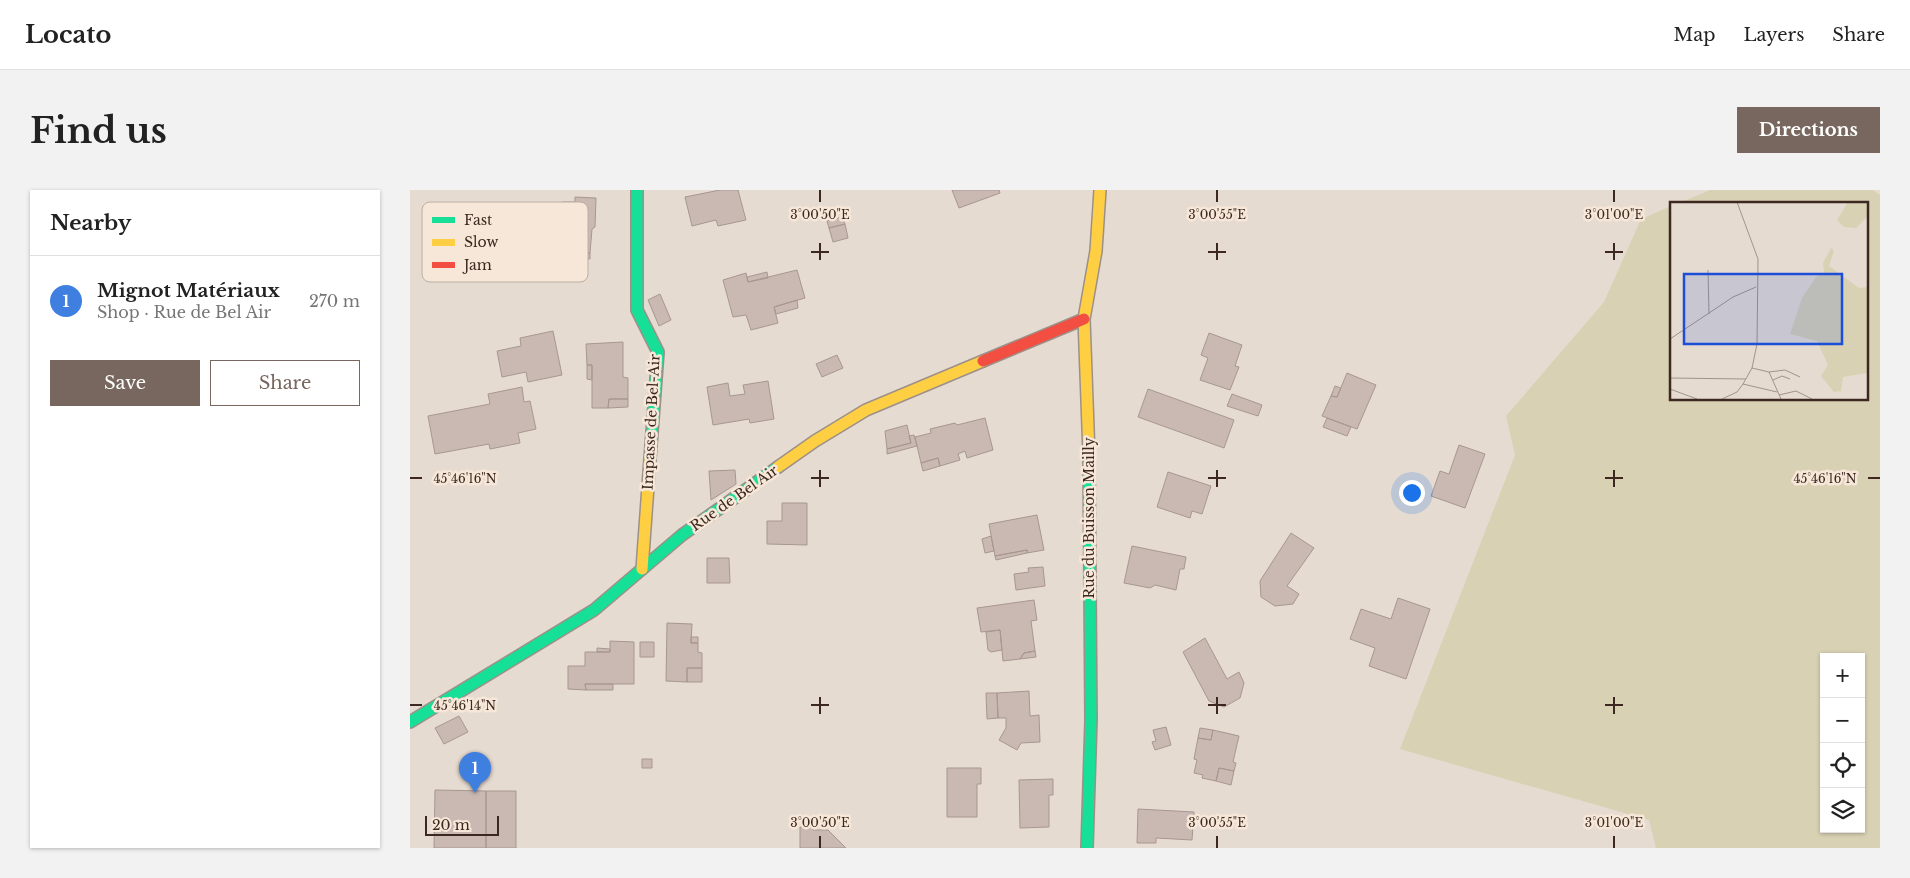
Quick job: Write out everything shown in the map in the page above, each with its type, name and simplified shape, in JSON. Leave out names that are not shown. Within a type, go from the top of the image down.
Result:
[{"type":"street","name":"Impasse de Bel-Air","points":[[637,190],[637,310],[658,352],[642,569]]},
{"type":"street","name":"Rue du Buisson Mailly","points":[[1087,848],[1091,720],[1089,442],[1084,319],[1096,251],[1100,190]]},
{"type":"street","name":"Rue de Bel Air","points":[[410,722],[594,610],[682,535],[815,441],[866,410],[1084,319]]},
{"type":"shaded area","points":[[1710,190],[1873,190],[1880,195],[1880,848],[1656,848],[1649,820],[1400,749],[1515,455],[1506,416],[1604,302],[1641,219],[1670,206],[1670,400],[1868,400],[1868,202],[1682,202]]},
{"type":"building","points":[[720,190],[738,190],[746,220],[718,226],[716,220],[692,226],[685,197]]},
{"type":"building","points":[[952,190],[999,190],[1000,193],[959,208]]},
{"type":"building","points":[[575,197],[596,198],[595,227],[592,229],[590,253],[588,253],[588,202],[575,202]]},
{"type":"building","points":[[842,217],[845,224],[829,228],[827,221]]},
{"type":"building","points":[[845,224],[848,238],[833,242],[829,228]]},
{"type":"building","points":[[797,270],[805,298],[774,307],[778,323],[751,330],[746,315],[733,317],[723,280],[746,273],[748,282]]},
{"type":"building","points":[[767,272],[768,278],[748,282],[747,277]]},
{"type":"building","points":[[660,294],[671,320],[659,326],[648,300]]},
{"type":"building","points":[[797,300],[798,308],[776,314],[774,307]]},
{"type":"building","points":[[553,331],[562,375],[528,382],[526,372],[502,377],[497,351],[521,346],[520,338]]},
{"type":"building","points":[[1209,333],[1242,345],[1235,366],[1239,367],[1230,390],[1200,380],[1208,358],[1201,355]]},
{"type":"building","points":[[623,342],[623,377],[628,378],[628,399],[609,399],[608,408],[592,408],[592,365],[587,365],[586,344]]},
{"type":"building","points":[[837,355],[843,368],[822,377],[816,364]]},
{"type":"building","points":[[587,365],[592,365],[592,380],[587,379]]},
{"type":"building","points":[[1347,373],[1376,385],[1357,429],[1322,416],[1331,396],[1337,397]]},
{"type":"building","points":[[768,381],[774,419],[750,423],[749,419],[713,425],[707,387],[728,383],[730,396],[745,394],[743,385]]},
{"type":"building","points":[[1335,386],[1341,388],[1337,397],[1331,396]]},
{"type":"building","points":[[522,387],[524,402],[530,401],[536,429],[518,433],[520,443],[490,449],[489,444],[435,454],[428,416],[490,404],[488,394]]},
{"type":"building","points":[[1148,389],[1234,420],[1224,448],[1138,417]]},
{"type":"building","points":[[1232,394],[1262,405],[1258,416],[1227,406]]},
{"type":"building","points":[[609,399],[628,399],[628,407],[608,408]]},
{"type":"building","points":[[985,418],[993,450],[967,458],[965,451],[958,454],[960,460],[940,466],[938,458],[921,463],[915,437],[931,433],[930,429]]},
{"type":"building","points":[[1327,418],[1351,427],[1347,436],[1323,427]]},
{"type":"building","points":[[907,425],[911,443],[887,449],[885,431]]},
{"type":"building","points":[[914,435],[917,446],[887,454],[887,449],[911,443],[909,436]]},
{"type":"building","points":[[1459,445],[1485,454],[1465,508],[1431,496],[1440,471],[1449,474]]},
{"type":"building","points":[[938,458],[940,466],[923,471],[921,463]]},
{"type":"building","points":[[735,470],[736,484],[711,500],[709,471]]},
{"type":"building","points":[[1168,472],[1211,486],[1202,514],[1192,511],[1190,518],[1157,507]]},
{"type":"building","points":[[782,503],[807,503],[807,545],[767,544],[767,521],[782,521]]},
{"type":"building","points":[[1037,515],[1044,550],[1027,553],[1027,550],[995,556],[989,524]]},
{"type":"building","points":[[1291,533],[1314,548],[1287,586],[1299,594],[1293,604],[1275,606],[1261,597],[1260,581]]},
{"type":"building","points":[[991,536],[994,551],[985,553],[982,539]]},
{"type":"building","points":[[1132,546],[1186,557],[1184,569],[1180,569],[1176,590],[1155,585],[1150,588],[1124,583]]},
{"type":"building","points":[[1027,550],[1027,553],[996,560],[995,556]]},
{"type":"building","points":[[707,558],[729,558],[730,583],[707,583]]},
{"type":"building","points":[[1043,567],[1045,586],[1016,590],[1014,574],[1029,572],[1028,568]]},
{"type":"building","points":[[1398,598],[1430,609],[1406,679],[1369,666],[1375,648],[1350,639],[1361,609],[1391,619]]},
{"type":"building","points":[[1034,600],[1037,620],[1031,621],[1035,651],[1024,653],[1020,659],[1003,661],[1000,630],[981,632],[977,608]]},
{"type":"building","points":[[667,623],[692,624],[691,643],[698,643],[698,652],[702,653],[702,668],[687,668],[687,682],[666,681]]},
{"type":"building","points":[[1000,630],[1002,650],[991,652],[988,650],[986,632]]},
{"type":"building","points":[[691,637],[698,637],[698,643],[691,643]]},
{"type":"building","points":[[1205,638],[1227,679],[1239,672],[1244,683],[1240,698],[1224,707],[1209,701],[1183,652]]},
{"type":"building","points":[[610,641],[634,642],[634,684],[585,684],[586,690],[568,689],[568,666],[585,666],[585,652],[610,652]]},
{"type":"building","points":[[640,642],[654,642],[654,657],[640,657]]},
{"type":"building","points":[[597,648],[610,649],[610,652],[597,652]]},
{"type":"building","points":[[1035,651],[1036,657],[1020,659],[1024,653]]},
{"type":"building","points":[[687,668],[702,668],[702,682],[687,682]]},
{"type":"building","points":[[585,684],[613,684],[613,690],[586,690]]},
{"type":"building","points":[[1029,691],[1030,716],[1039,715],[1040,742],[1021,743],[1017,750],[999,740],[1006,728],[1006,718],[998,718],[997,693]]},
{"type":"building","points":[[986,693],[997,693],[998,718],[987,719]]},
{"type":"building","points":[[459,716],[468,732],[444,744],[435,728]]},
{"type":"building","points":[[1166,727],[1171,745],[1155,750],[1152,742],[1156,741],[1153,730]]},
{"type":"building","points":[[1200,728],[1213,730],[1211,740],[1198,738]]},
{"type":"building","points":[[1213,730],[1239,736],[1233,762],[1236,763],[1234,771],[1219,768],[1216,781],[1202,778],[1203,775],[1194,773],[1197,760],[1194,759],[1198,738],[1211,740]]},
{"type":"building","points":[[642,759],[652,759],[652,768],[642,768]]},
{"type":"building","points":[[947,768],[981,768],[981,784],[977,784],[977,817],[947,817]]},
{"type":"building","points":[[1219,768],[1234,771],[1231,785],[1216,781]]},
{"type":"building","points":[[1053,779],[1053,795],[1049,795],[1049,827],[1020,828],[1019,780]]},
{"type":"building","points":[[435,790],[486,791],[486,848],[434,848]]},
{"type":"building","points":[[486,791],[516,791],[516,848],[486,848]]},
{"type":"building","points":[[1138,809],[1194,812],[1192,840],[1156,838],[1156,843],[1137,843]]},
{"type":"building","points":[[800,827],[813,827],[813,830],[828,830],[846,848],[800,848]]},
{"type":"traffic: fast","points":[[637,190],[637,310],[658,352],[650,459]]},
{"type":"traffic: fast","points":[[1087,848],[1091,720],[1089,455]]},
{"type":"traffic: fast","points":[[410,722],[594,610],[682,535],[778,467]]},
{"type":"traffic: slow","points":[[1089,455],[1084,319],[1096,251],[1100,190]]},
{"type":"traffic: slow","points":[[778,467],[815,441],[866,410],[983,361]]},
{"type":"traffic: slow","points":[[642,569],[650,459]]},
{"type":"traffic: jam","points":[[983,361],[1084,319]]},
{"type":"place","name":"Mignot Matériaux","points":[[475,793]]}]
